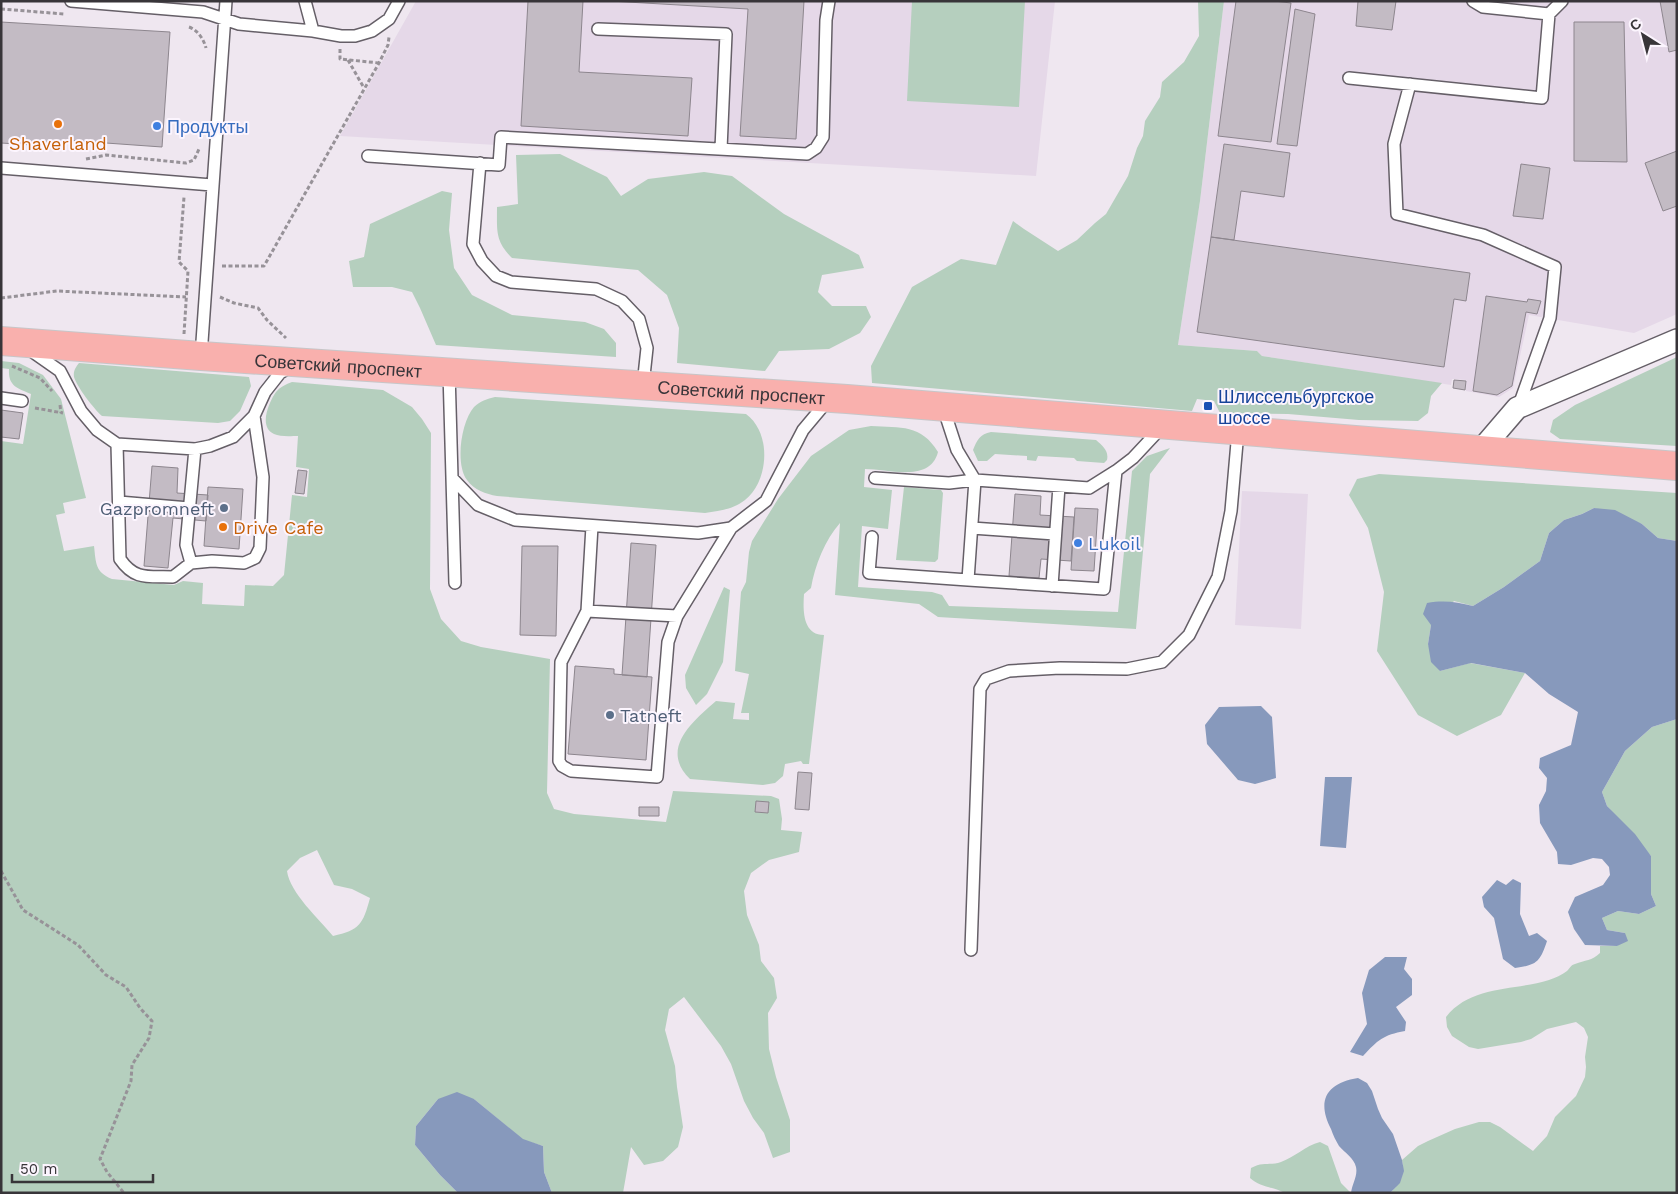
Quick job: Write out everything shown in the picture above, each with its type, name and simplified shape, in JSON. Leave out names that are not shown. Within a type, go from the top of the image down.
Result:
[{"type":"main road","name":"Советский проспект","points":[[6,349],[201,356],[296,353],[449,372],[830,398],[1677,466]]},
{"type":"street","points":[[1481,450],[1517,408],[1641,357],[1677,340]]},
{"type":"lane","points":[[71,1],[203,12],[240,24],[313,31],[341,36],[355,36],[372,31],[389,19],[399,1]]},
{"type":"lane","points":[[201,356],[226,1]]},
{"type":"lane","points":[[305,1],[313,31]]},
{"type":"lane","points":[[368,156],[499,165],[501,137],[807,154],[816,148],[823,137],[826,20],[829,1]]},
{"type":"lane","points":[[1473,1],[1483,8],[1549,14]]},
{"type":"lane","points":[[1350,78],[1542,98],[1549,14],[1562,1]]},
{"type":"lane","points":[[598,29],[726,34],[721,149]]},
{"type":"lane","points":[[1410,84],[1394,144],[1397,214],[1483,235],[1555,267],[1550,318],[1517,408]]},
{"type":"lane","points":[[480,163],[473,244],[482,261],[496,276],[511,282],[596,289],[622,301],[639,319],[647,348],[643,385]]},
{"type":"lane","points":[[1,168],[212,184]]},
{"type":"lane","points":[[6,349],[21,345],[39,355],[60,371],[81,411],[97,430],[117,444],[195,449],[210,446],[233,437],[254,416],[265,392],[296,353]]},
{"type":"lane","points":[[449,372],[455,583]]},
{"type":"lane","points":[[1,398],[22,401]]},
{"type":"lane","points":[[592,526],[587,611],[561,662],[559,761],[562,766],[571,771],[657,777],[668,642],[677,616],[731,528],[766,501],[803,430],[830,398]]},
{"type":"lane","points":[[943,407],[957,450],[975,480],[968,580]]},
{"type":"lane","points":[[117,444],[120,559],[127,570],[138,576],[174,577],[191,563],[212,561],[244,563],[255,558],[260,548],[263,477],[254,416]]},
{"type":"lane","points":[[875,478],[949,483],[975,480],[1089,488],[1133,458],[1165,424]]},
{"type":"lane","points":[[970,950],[980,689],[986,679],[1010,671],[1060,668],[1127,669],[1162,662],[1189,635],[1218,577],[1231,511],[1238,431]]},
{"type":"lane","points":[[191,563],[186,545],[195,449]]},
{"type":"lane","points":[[872,536],[869,573],[1104,589],[1116,471]]},
{"type":"lane","points":[[452,479],[478,505],[515,520],[698,533],[731,528]]},
{"type":"lane","points":[[1052,586],[1059,486]]},
{"type":"lane","points":[[119,502],[189,508]]},
{"type":"lane","points":[[972,528],[1055,534]]},
{"type":"lane","points":[[587,611],[677,616]]},
{"type":"path","points":[[1,9],[69,14]]},
{"type":"path","points":[[218,273],[219,266],[264,266],[388,45],[389,19]]},
{"type":"path","points":[[184,26],[192,28],[201,37],[206,47],[206,56]]},
{"type":"path","points":[[348,60],[364,88]]},
{"type":"path","points":[[82,160],[106,155],[186,163],[194,160],[198,152],[199,142]]},
{"type":"path","points":[[173,354],[184,332],[188,271],[179,262],[186,163]]},
{"type":"path","points":[[1,298],[57,291],[186,297]]},
{"type":"path","points":[[217,296],[234,303],[258,308],[296,353]]},
{"type":"path","points":[[6,349],[19,368],[40,378],[58,398],[62,413]]},
{"type":"path","points":[[22,401],[28,407],[62,413],[81,411]]},
{"type":"path","points":[[1,871],[23,910],[78,945],[106,975],[126,987],[140,1008],[152,1021],[149,1038],[132,1065],[131,1081],[100,1159],[107,1172],[124,1193]]},
{"type":"shaded area","points":[[416,1],[1055,1],[1036,176],[340,136]]},
{"type":"shaded area","points":[[1224,1],[1677,1],[1677,314],[1634,333],[1529,315],[1513,388],[1499,397],[1466,391],[1466,380],[1452,379],[1451,385],[1262,356],[1257,351],[1178,345],[1200,201]]},
{"type":"shaded area","points":[[1242,491],[1308,494],[1301,629],[1235,625]]},
{"type":"green space","points":[[912,1],[1025,1],[1019,107],[907,101]]},
{"type":"green space","points":[[1198,1],[1224,1],[1200,201],[1178,345],[1257,351],[1262,356],[1442,383],[1431,396],[1428,413],[1418,421],[1359,420],[1288,414],[1220,413],[1214,401],[1197,399],[1192,411],[872,383],[871,366],[912,287],[961,259],[996,265],[1013,221],[1058,251],[1077,240],[1106,214],[1128,176],[1143,136],[1145,121],[1160,97],[1162,82],[1184,62],[1199,36]]},
{"type":"green space","points":[[560,154],[607,177],[621,196],[648,179],[704,172],[732,176],[784,214],[859,255],[864,268],[822,275],[818,292],[832,306],[866,306],[871,317],[860,333],[829,349],[779,351],[765,371],[677,363],[679,328],[667,295],[638,270],[512,258],[502,246],[497,229],[497,207],[518,204],[516,155]]},
{"type":"green space","points":[[442,191],[452,193],[449,230],[454,268],[472,295],[512,315],[585,322],[604,329],[616,343],[616,357],[436,345],[412,292],[392,287],[353,287],[349,261],[364,257],[370,224]]},
{"type":"green space","points":[[1677,357],[1677,446],[1560,439],[1550,432],[1553,420],[1575,405]]},
{"type":"green space","points":[[1,361],[19,363],[43,375],[61,399],[86,498],[63,503],[65,513],[56,515],[64,551],[94,546],[99,570],[112,579],[174,585],[183,581],[203,583],[202,604],[244,606],[245,585],[273,586],[284,575],[292,495],[307,497],[309,469],[296,467],[298,436],[276,435],[269,431],[267,426],[266,414],[273,396],[278,390],[292,382],[383,390],[412,407],[431,433],[430,589],[441,619],[461,641],[481,647],[550,659],[547,793],[554,809],[574,814],[666,822],[673,791],[771,796],[779,799],[782,819],[781,830],[802,832],[799,852],[769,860],[751,873],[744,891],[747,915],[759,945],[761,961],[774,978],[777,998],[768,1013],[769,1049],[790,1120],[790,1152],[773,1158],[764,1133],[744,1101],[731,1064],[721,1046],[684,997],[669,1009],[665,1030],[675,1066],[683,1127],[678,1147],[663,1161],[644,1165],[631,1147],[623,1193],[552,1193],[544,1172],[543,1146],[523,1140],[474,1099],[438,1099],[416,1126],[415,1145],[458,1193],[1,1193],[1,441],[23,444],[31,394],[14,386],[10,379],[9,369],[1,368]],"holes":[[[317,850],[334,885],[352,889],[370,898],[365,914],[359,924],[349,931],[333,936],[299,897],[293,888],[287,871],[300,858]]]},
{"type":"green space","points":[[79,363],[249,377],[251,386],[240,411],[230,421],[218,423],[102,416],[86,398],[74,377]]},
{"type":"green space","points":[[495,397],[746,414],[754,422],[760,433],[764,457],[763,469],[753,492],[745,500],[731,508],[705,513],[489,494],[477,489],[467,480],[463,473],[461,443],[466,422],[474,407],[486,399]]},
{"type":"green space","points":[[871,426],[909,429],[917,432],[925,436],[938,452],[934,462],[927,468],[918,471],[897,472],[865,469],[864,487],[892,490],[888,529],[862,526],[858,587],[932,592],[942,595],[949,606],[1118,612],[1132,471],[1147,456],[1170,448],[1150,474],[1136,629],[938,617],[919,604],[835,595],[840,523],[821,553],[811,588],[804,594],[805,620],[811,631],[824,635],[809,764],[803,764],[801,761],[785,764],[783,776],[775,783],[763,785],[690,779],[681,768],[678,757],[679,746],[683,736],[698,717],[716,701],[735,703],[733,719],[749,720],[749,713],[741,713],[749,674],[735,671],[741,592],[746,582],[752,541],[778,499],[811,456],[849,430]]},
{"type":"green space","points":[[991,432],[1096,440],[1106,451],[1107,460],[1104,463],[1077,461],[1074,458],[1038,456],[1036,461],[1027,460],[1027,456],[995,454],[987,461],[978,461],[973,450],[974,446],[982,436]]},
{"type":"green space","points":[[1379,474],[1677,493],[1677,541],[1658,538],[1642,524],[1594,508],[1564,520],[1549,533],[1540,561],[1504,587],[1473,606],[1454,601],[1431,625],[1428,644],[1440,671],[1470,663],[1525,673],[1501,715],[1457,736],[1418,715],[1377,651],[1384,592],[1368,528],[1349,495],[1357,479]]},
{"type":"green space","points":[[904,487],[941,490],[943,493],[938,559],[935,562],[896,560]]},
{"type":"green space","points":[[724,587],[730,590],[723,662],[707,694],[696,705],[686,688],[685,675]]},
{"type":"green space","points":[[1677,719],[1677,1193],[1390,1193],[1401,1178],[1403,1170],[1402,1160],[1418,1146],[1455,1129],[1479,1122],[1490,1122],[1533,1151],[1547,1136],[1555,1117],[1576,1096],[1585,1077],[1588,1037],[1584,1028],[1576,1022],[1547,1029],[1531,1039],[1521,1042],[1478,1049],[1469,1047],[1452,1036],[1447,1027],[1446,1017],[1468,999],[1481,994],[1551,979],[1567,971],[1574,964],[1597,956],[1600,953],[1600,946],[1617,946],[1625,933],[1607,930],[1602,918],[1618,911],[1639,914],[1656,906],[1651,894],[1651,856],[1607,806],[1602,792],[1625,751],[1652,727]]},
{"type":"green space","points":[[1320,1142],[1328,1146],[1341,1183],[1351,1193],[1285,1193],[1250,1178],[1251,1168],[1281,1162]]},
{"type":"water","points":[[1594,508],[1615,510],[1642,524],[1658,538],[1677,541],[1677,719],[1652,727],[1625,751],[1602,792],[1607,806],[1635,834],[1651,856],[1651,894],[1656,906],[1639,914],[1618,911],[1602,918],[1607,930],[1625,933],[1628,941],[1617,946],[1585,945],[1574,929],[1568,912],[1575,897],[1603,885],[1610,875],[1609,867],[1602,859],[1593,858],[1571,865],[1558,864],[1557,852],[1540,823],[1539,805],[1546,791],[1547,778],[1539,768],[1540,758],[1571,745],[1578,712],[1549,694],[1525,673],[1471,663],[1440,671],[1431,662],[1428,644],[1431,625],[1423,614],[1427,603],[1450,602],[1473,606],[1504,587],[1540,561],[1549,533],[1564,520]]},
{"type":"water","points":[[1261,706],[1272,717],[1276,778],[1255,784],[1238,780],[1207,744],[1205,725],[1219,707]]},
{"type":"water","points":[[1325,777],[1352,777],[1346,848],[1320,846]]},
{"type":"water","points":[[1513,879],[1521,883],[1520,914],[1529,936],[1537,933],[1547,941],[1537,961],[1533,964],[1515,968],[1503,959],[1494,918],[1484,907],[1482,897],[1497,880],[1506,885]]},
{"type":"water","points":[[1385,957],[1407,957],[1404,969],[1412,979],[1412,995],[1396,1007],[1406,1022],[1405,1031],[1391,1034],[1381,1039],[1363,1056],[1350,1052],[1367,1024],[1362,993],[1369,970]]},
{"type":"water","points":[[1358,1078],[1367,1083],[1372,1091],[1382,1118],[1393,1134],[1402,1160],[1404,1171],[1400,1183],[1390,1193],[1351,1193],[1356,1167],[1351,1158],[1339,1146],[1327,1119],[1325,1101],[1327,1094],[1339,1084]]},
{"type":"water","points":[[457,1092],[474,1099],[523,1139],[543,1146],[544,1172],[552,1193],[458,1193],[440,1175],[415,1145],[416,1126],[438,1099]]},
{"type":"building","points":[[528,1],[583,1],[579,72],[692,78],[688,136],[521,126]]},
{"type":"building","points":[[610,1],[804,1],[796,139],[740,136],[748,9]]},
{"type":"building","points":[[1236,1],[1291,3],[1271,142],[1218,136]]},
{"type":"building","points":[[1358,1],[1396,1],[1392,30],[1356,26]]},
{"type":"building","points":[[1660,1],[1677,1],[1677,50],[1669,52]]},
{"type":"building","points":[[1295,9],[1315,14],[1297,146],[1277,144]]},
{"type":"building","points":[[1,22],[170,32],[162,147],[64,140],[64,147],[1,143]]},
{"type":"building","points":[[1574,22],[1624,22],[1627,162],[1574,161]]},
{"type":"building","points":[[1224,144],[1290,153],[1284,197],[1241,191],[1234,240],[1211,237]]},
{"type":"building","points":[[1677,151],[1677,206],[1663,211],[1645,163]]},
{"type":"building","points":[[1521,164],[1550,168],[1543,219],[1513,216]]},
{"type":"building","points":[[1211,237],[1470,273],[1466,301],[1454,299],[1444,367],[1197,332]]},
{"type":"building","points":[[1486,296],[1527,302],[1528,299],[1541,301],[1537,314],[1526,312],[1512,386],[1497,395],[1473,391]]},
{"type":"building","points":[[1454,380],[1466,381],[1465,390],[1453,388]]},
{"type":"building","points":[[1,410],[23,413],[19,439],[1,437]]},
{"type":"building","points":[[152,466],[178,468],[177,493],[208,495],[206,521],[173,518],[168,568],[144,566]]},
{"type":"building","points":[[298,470],[307,471],[304,494],[295,493]]},
{"type":"building","name":"Gazpromneft","points":[[208,487],[243,489],[239,549],[204,546]]},
{"type":"building","points":[[1015,494],[1041,496],[1040,515],[1074,517],[1071,561],[1041,559],[1039,578],[1009,576]]},
{"type":"building","name":"Lukoil","points":[[1075,508],[1098,509],[1094,571],[1071,570]]},
{"type":"building","points":[[631,543],[656,545],[647,677],[622,675]]},
{"type":"building","points":[[522,546],[558,546],[556,636],[520,635]]},
{"type":"building","name":"Tatneft","points":[[575,666],[614,669],[614,674],[652,677],[646,760],[568,754]]},
{"type":"building","points":[[798,772],[812,773],[809,810],[795,809]]},
{"type":"building","points":[[756,801],[769,802],[768,813],[755,812]]},
{"type":"building","points":[[639,807],[659,807],[659,816],[639,816]]},
{"type":"place","name":"Shaverland","points":[[58,124]]},
{"type":"place","name":"Продукты","points":[[157,126]]},
{"type":"place","name":"Шлиссельбургское шоссе","points":[[1208,406]]},
{"type":"place","name":"Gazpromneft","points":[[224,508]]},
{"type":"place","name":"Drive Cafe","points":[[223,527]]},
{"type":"place","name":"Lukoil","points":[[1078,543]]},
{"type":"place","name":"Tatneft","points":[[610,715]]}]
